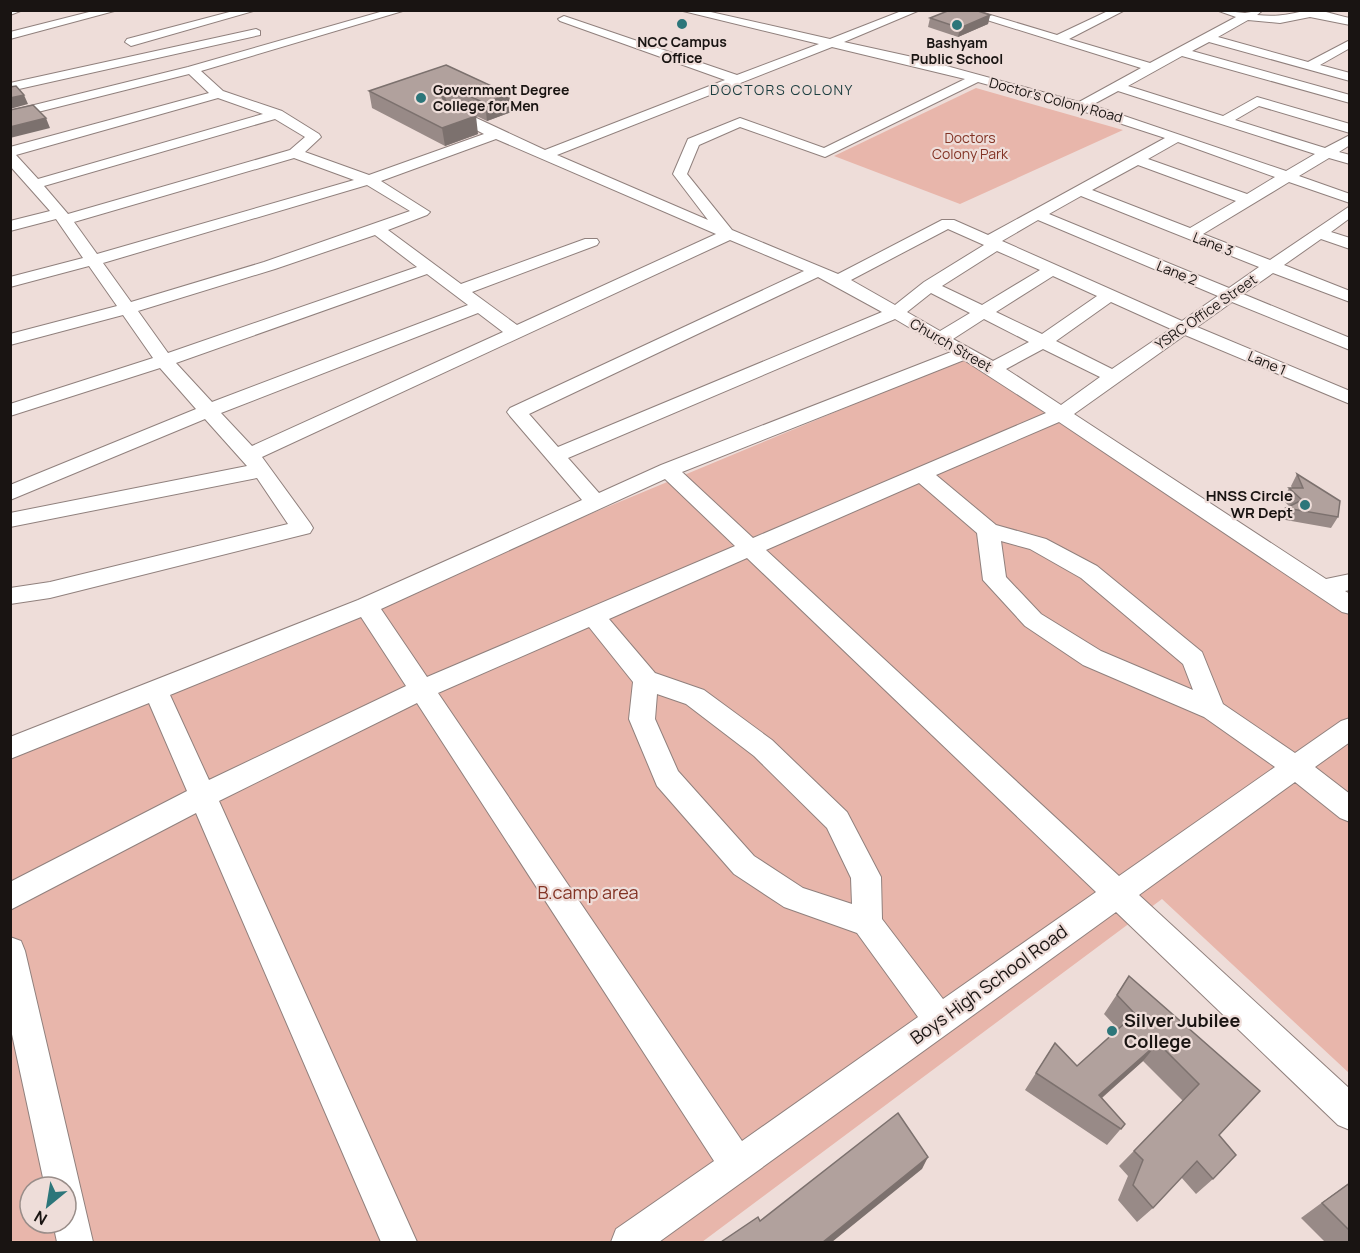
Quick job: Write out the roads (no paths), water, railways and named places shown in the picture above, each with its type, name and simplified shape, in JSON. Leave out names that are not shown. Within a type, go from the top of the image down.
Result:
[{"type":"street","points":[[10,12],[18,10]]},
{"type":"street","points":[[59,10],[76,20]]},
{"type":"street","points":[[10,36],[114,10]]},
{"type":"street","points":[[200,10],[218,20],[280,44]]},
{"type":"street","points":[[131,42],[252,10]]},
{"type":"street","name":"Doctor's Colony Road","points":[[684,10],[913,61],[1081,106],[1290,176],[1350,199]]},
{"type":"street","points":[[707,16],[721,10]]},
{"type":"street","points":[[545,155],[915,10]]},
{"type":"street","points":[[960,10],[1153,68]]},
{"type":"street","points":[[1059,39],[1120,10]]},
{"type":"street","points":[[1221,10],[1286,20],[1311,12],[1350,22]]},
{"type":"street","points":[[10,115],[192,70],[394,11]]},
{"type":"street","points":[[1081,106],[1252,14]]},
{"type":"street","points":[[564,19],[738,80]]},
{"type":"street","points":[[10,87],[256,33]]},
{"type":"street","points":[[1209,38],[1350,77]]},
{"type":"street","points":[[1309,66],[1350,43]]},
{"type":"street","points":[[1182,52],[1350,99]]},
{"type":"street","points":[[88,70],[130,118]]},
{"type":"street","points":[[10,226],[61,216],[295,153],[314,137],[277,114],[218,94],[192,70]]},
{"type":"street","points":[[10,520],[256,463],[516,333],[728,235],[680,174],[693,142],[740,122],[825,153],[976,78]]},
{"type":"street","points":[[1225,120],[1290,82]]},
{"type":"street","points":[[1118,87],[1350,160]]},
{"type":"street","points":[[10,152],[218,94]]},
{"type":"street","points":[[1257,100],[1350,129]]},
{"type":"street","name":"Church Street","points":[[452,112],[496,134],[728,235],[839,280],[993,369],[1062,413],[1350,606]]},
{"type":"street","points":[[29,185],[277,114]]},
{"type":"street","points":[[10,282],[94,261],[369,180],[496,134]]},
{"type":"street","points":[[554,456],[895,313],[993,243],[1078,190],[1177,137]]},
{"type":"street","points":[[1190,235],[1350,139]]},
{"type":"street","points":[[10,340],[129,309],[377,229],[422,212],[369,180],[295,153]]},
{"type":"street","points":[[10,157],[29,185],[61,216],[164,361],[256,463],[302,528],[50,590],[10,596]]},
{"type":"street","points":[[1136,159],[1249,200]]},
{"type":"street","name":"Lane 3","points":[[1078,190],[1350,297]]},
{"type":"street","name":"YSRC Office Street","points":[[10,897],[203,796],[421,690],[1062,413],[1350,211]]},
{"type":"street","name":"Lane 2","points":[[1038,215],[1350,345]]},
{"type":"street","name":"Lane 1","points":[[839,280],[948,223],[1184,328],[1350,398]]},
{"type":"street","points":[[377,229],[478,307],[516,333]]},
{"type":"street","points":[[1319,233],[1350,244]]},
{"type":"street","points":[[458,291],[591,242]]},
{"type":"street","points":[[10,410],[164,361],[429,268]]},
{"type":"street","points":[[940,339],[1053,269]]},
{"type":"street","points":[[595,502],[517,412],[816,272]]},
{"type":"street","points":[[930,286],[1114,377]]},
{"type":"street","points":[[993,369],[1043,342],[1110,295]]},
{"type":"street","points":[[10,493],[210,410],[478,307]]},
{"type":"street","points":[[10,748],[366,606],[668,470],[965,353]]},
{"type":"street","points":[[668,470],[1350,1113]]},
{"type":"street","points":[[921,474],[988,530],[1038,544],[1089,572],[1193,659],[1213,710]]},
{"type":"street","points":[[988,530],[995,580],[1033,620],[1092,658],[1213,710],[1295,767],[1350,810]]},
{"type":"street","points":[[1323,588],[1350,582]]},
{"type":"street","points":[[366,606],[737,1165]]},
{"type":"street","points":[[592,615],[646,680],[695,697],[763,748],[837,820],[866,877],[867,923]]},
{"type":"street","points":[[646,680],[642,719],[667,778],[744,865],[794,898],[867,923],[939,1021]]},
{"type":"street","points":[[156,691],[399,1242]]},
{"type":"street","name":"Boys High School Road","points":[[629,1242],[1350,728]]},
{"type":"street","points":[[10,951],[60,1175]]},
{"type":"place","name":"NCC Campus Office","points":[[682,24]]},
{"type":"place","name":"Bashyam Public School","points":[[957,25]]},
{"type":"place","name":"Government Degree College for Men","points":[[421,98]]},
{"type":"place","name":"HNSS Circle WR Dept","points":[[1305,505]]},
{"type":"place","name":"Silver Jubilee College","points":[[1112,1031]]},
{"type":"district","name":"DOCTORS COLONY","points":[[782,90]]},
{"type":"park label","name":"Doctors Colony Park","points":[[970,146]]},
{"type":"park label","name":"B.camp area","points":[[588,893]]}]
